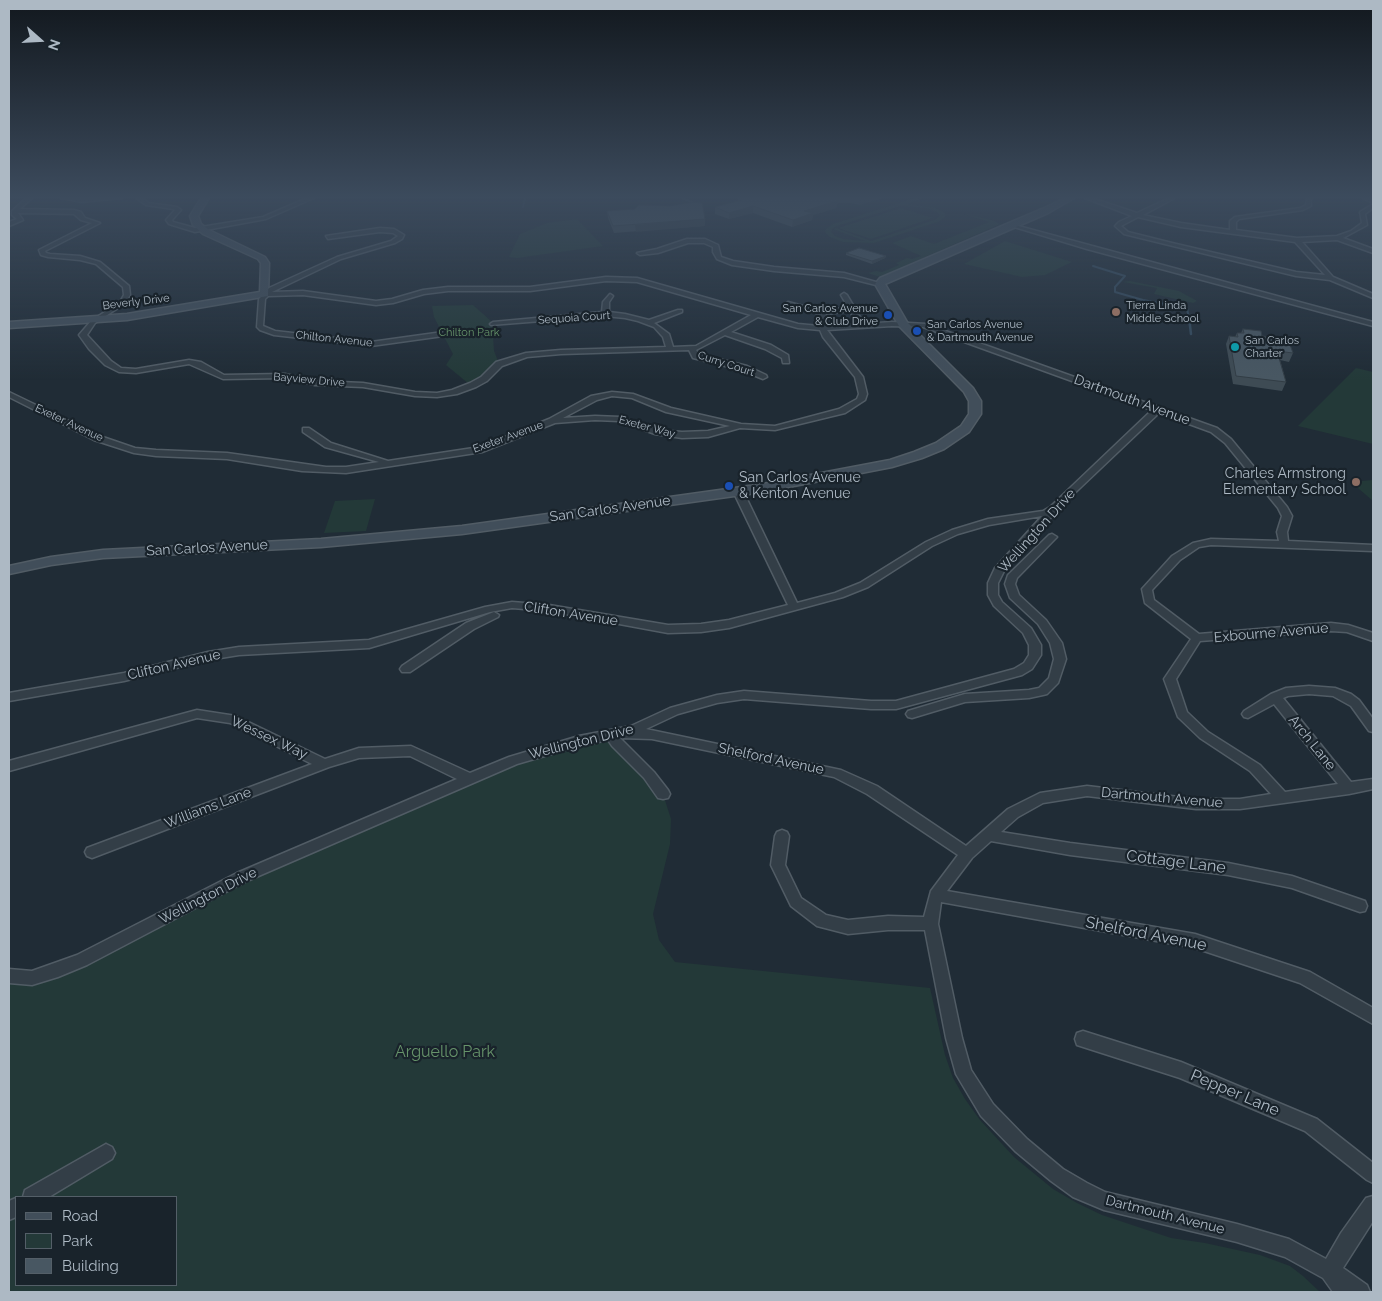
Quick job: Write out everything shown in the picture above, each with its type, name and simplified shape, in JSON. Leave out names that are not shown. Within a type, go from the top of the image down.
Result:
[{"type":"main road","points":[[261,259],[265,263],[265,294]]},
{"type":"main road","points":[[880,284],[883,280],[934,259]]},
{"type":"main road","name":"San Carlos Avenue","points":[[9,570],[51,561],[104,554],[320,543],[462,530],[738,491],[892,463],[940,446],[965,429],[975,414],[976,401],[969,390],[903,324],[880,284]]},
{"type":"main road","name":"Beverly Drive","points":[[9,325],[96,320],[149,314],[265,294]]},
{"type":"street","name":"Bayview Drive","points":[[83,259],[98,263],[126,286],[127,295],[122,303],[96,320],[85,330],[84,337],[108,363],[119,370],[136,370],[188,362],[198,364],[223,377],[285,376],[315,383],[371,386],[421,395],[437,395],[461,390],[484,379],[499,364],[526,355],[561,352],[692,349],[700,347],[758,314]]},
{"type":"street","points":[[265,294],[337,259]]},
{"type":"street","points":[[721,259],[732,263],[774,269],[844,275],[880,284]]},
{"type":"street","points":[[1130,259],[1373,324]]},
{"type":"street","points":[[1230,259],[1296,274],[1331,278],[1373,296]]},
{"type":"street","points":[[1314,259],[1331,278]]},
{"type":"street","name":"Dartmouth Avenue","points":[[265,294],[303,293],[376,303],[393,301],[423,292],[448,288],[530,289],[598,280],[623,279],[648,282],[798,326],[823,328],[903,324],[924,325],[1214,430],[1228,441],[1282,507],[1287,516],[1282,532],[1284,544]]},
{"type":"street","name":"Chilton Avenue","points":[[265,294],[262,299],[259,326],[268,332],[371,344],[443,334]]},
{"type":"street","points":[[844,295],[862,326]]},
{"type":"street","points":[[605,314],[607,298],[610,296]]},
{"type":"street","points":[[788,304],[823,313],[833,310],[851,309]]},
{"type":"street","points":[[650,322],[680,310]]},
{"type":"street","points":[[823,313],[823,328]]},
{"type":"street","name":"Sequoia Court","points":[[493,324],[605,314],[650,322]]},
{"type":"street","points":[[650,322],[664,333],[670,349]]},
{"type":"street","name":"Exeter Avenue","points":[[9,394],[97,438],[134,450],[156,453],[227,456],[302,468],[346,470],[482,449],[552,421],[594,398],[612,394],[633,396],[674,412],[741,426],[777,427],[842,411],[860,401],[863,396],[861,380],[826,335],[823,328]]},
{"type":"street","points":[[726,333],[768,347],[783,355],[786,361]]},
{"type":"street","name":"Curry Court","points":[[692,349],[696,356],[744,368],[763,378]]},
{"type":"street","name":"Wellington Drive","points":[[9,976],[32,978],[82,960],[242,878],[513,760],[612,733],[634,730],[674,711],[717,699],[744,696],[871,705],[896,704],[1018,672],[1028,666],[1035,655],[1035,645],[1028,631],[998,604],[993,594],[993,583],[999,570],[1057,505],[1158,409]]},
{"type":"street","name":"Exeter Way","points":[[552,421],[614,418],[633,422],[658,432],[682,436],[708,434],[741,426]]},
{"type":"street","points":[[306,430],[328,445],[388,462]]},
{"type":"street","points":[[738,491],[794,607]]},
{"type":"street","name":"Clifton Avenue","points":[[9,697],[124,677],[208,656],[239,651],[369,644],[489,609],[524,605],[668,629],[701,628],[729,624],[839,595],[864,586],[929,544],[955,532],[988,522],[1045,513],[1057,505]]},
{"type":"street","points":[[912,714],[965,698],[1030,694],[1043,691],[1054,680],[1060,659],[1056,643],[1042,622],[1014,596],[1010,584],[1012,577],[1052,537]]},
{"type":"street","points":[[1373,548],[1211,542],[1196,544],[1176,558],[1147,589],[1149,601],[1197,638],[1170,679],[1182,714],[1204,735],[1256,768],[1282,798],[1373,784]]},
{"type":"street","points":[[406,669],[482,619],[524,605]]},
{"type":"street","name":"Exbourne Avenue","points":[[1197,638],[1332,627],[1373,636]]},
{"type":"street","points":[[1030,636],[1051,636]]},
{"type":"street","points":[[1248,714],[1274,697],[1286,692],[1334,692],[1347,697],[1354,703],[1373,728]]},
{"type":"street","name":"Arch Lane","points":[[1274,697],[1350,789]]},
{"type":"street","name":"Wessex Way","points":[[9,766],[197,714],[232,718],[324,764],[359,752],[411,751],[468,778]]},
{"type":"street","points":[[612,733],[616,743],[649,775],[663,794]]},
{"type":"street","name":"Shelford Avenue","points":[[612,733],[652,734],[836,773],[872,790],[967,854]]},
{"type":"street","name":"Williams Lane","points":[[92,852],[324,764]]},
{"type":"street","name":"Dartmouth Avenue","points":[[1282,798],[1240,804],[1196,804],[1087,791],[1040,798],[1013,813],[967,854],[936,895],[931,924],[954,1038],[964,1074],[987,1110],[1021,1145],[1057,1175],[1080,1190],[1104,1201],[1246,1236],[1288,1249],[1330,1271],[1360,1292]]},
{"type":"street","name":"Cottage Lane","points":[[988,835],[1070,849],[1228,868],[1292,882],[1360,906]]},
{"type":"street","points":[[782,836],[778,865],[796,902],[822,921],[848,927],[888,922],[931,924]]},
{"type":"street","name":"Shelford Avenue","points":[[936,895],[1195,942],[1304,977],[1373,1016]]},
{"type":"street","name":"Pepper Lane","points":[[1083,1039],[1181,1070],[1311,1125],[1373,1174]]},
{"type":"street","points":[[34,1196],[106,1153]]},
{"type":"street","points":[[1344,1292],[1330,1271],[1348,1240],[1373,1205]]},
{"type":"green space","points":[[905,259],[921,259],[880,277],[868,273],[882,272],[899,265],[896,263]]},
{"type":"green space","points":[[973,259],[1062,259],[1072,262],[1045,275],[1022,277],[964,264]]},
{"type":"green space","points":[[1130,281],[1179,291],[1197,301],[1193,303],[1154,294],[1157,288],[1123,282]]},
{"type":"green space","name":"Chilton Park","points":[[473,305],[492,322],[494,351],[498,361],[481,377],[469,384],[446,365],[453,354],[434,317],[432,306]]},
{"type":"green space","points":[[1356,368],[1373,372],[1373,444],[1298,426]]},
{"type":"green space","points":[[1372,480],[1373,501],[1351,482]]},
{"type":"green space","points":[[375,499],[366,531],[324,533],[335,501]]},
{"type":"green space","name":"Arguello Park","points":[[612,733],[663,794],[671,819],[670,844],[653,914],[659,940],[675,962],[930,988],[945,1055],[953,1078],[965,1099],[980,1120],[1014,1157],[1053,1189],[1102,1215],[1171,1238],[1260,1255],[1290,1266],[1320,1292],[9,1292],[9,974],[53,972],[153,923],[468,778]]},
{"type":"building","points":[[865,259],[878,259],[872,261]]},
{"type":"building","points":[[1243,329],[1261,331],[1262,336],[1288,339],[1293,353],[1277,351],[1286,382],[1236,376],[1229,336],[1238,337],[1237,333],[1244,333]]},
{"type":"waterway","points":[[1093,266],[1125,276],[1115,287],[1115,292],[1143,300],[1187,308],[1189,319]]},
{"type":"waterway","points":[[1189,318],[1191,334]]},
{"type":"place","name":"Tierra Linda Middle School","points":[[1116,312]]},
{"type":"place","name":"San Carlos Avenue & Club Drive","points":[[888,315]]},
{"type":"place","name":"San Carlos Avenue & Dartmouth Avenue","points":[[917,331]]},
{"type":"place","name":"San Carlos Charter","points":[[1235,347]]},
{"type":"place","name":"Charles Armstrong Elementary School","points":[[1356,482]]},
{"type":"place","name":"San Carlos Avenue & Kenton Avenue","points":[[729,486]]}]
